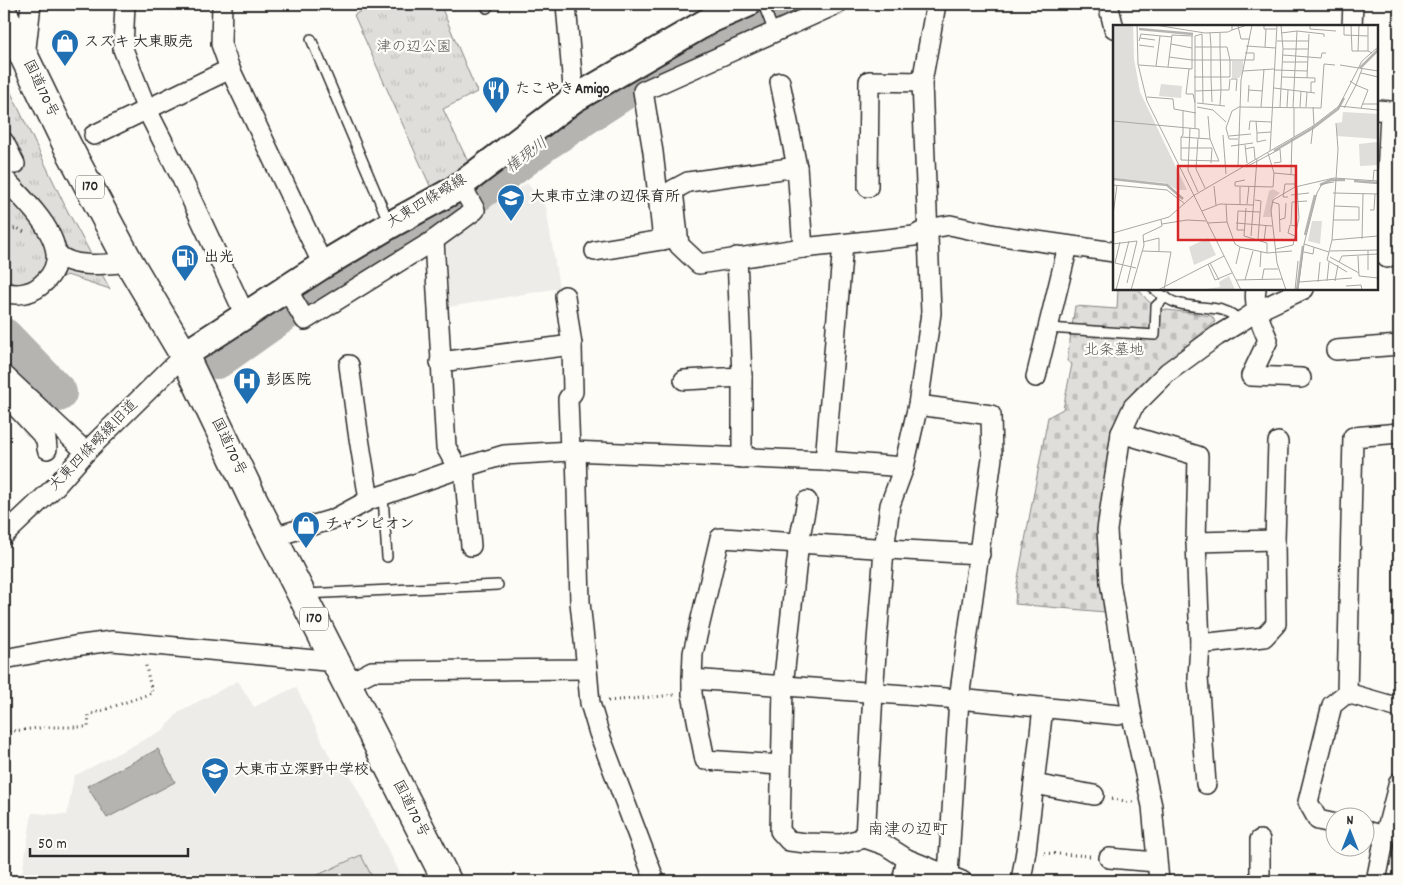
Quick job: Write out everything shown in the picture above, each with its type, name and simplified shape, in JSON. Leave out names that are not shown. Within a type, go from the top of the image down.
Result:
[{"type":"highway","name":"国道170号","points":[[4,15],[68,147],[129,262],[184,355],[273,537],[447,881]]},
{"type":"main road","name":"大東四條畷線","points":[[184,355],[323,264],[390,224],[461,186],[574,99],[641,61],[712,12],[747,4]]},
{"type":"street","points":[[25,59],[31,4]]},
{"type":"street","points":[[125,4],[123,49],[147,110],[182,179],[244,315]]},
{"type":"street","points":[[222,4],[221,44],[230,68],[323,264]]},
{"type":"street","points":[[566,4],[574,99]]},
{"type":"street","points":[[643,92],[837,4]]},
{"type":"street","points":[[865,838],[873,692],[884,550],[890,505],[904,467],[918,404],[931,313],[922,82],[936,4]]},
{"type":"street","points":[[1108,4],[1113,25]]},
{"type":"street","points":[[1352,25],[1353,4]]},
{"type":"street","points":[[641,61],[661,84]]},
{"type":"street","points":[[641,61],[643,92],[670,239]]},
{"type":"street","points":[[94,135],[230,68]]},
{"type":"street","points":[[868,187],[869,81],[922,82]]},
{"type":"street","points":[[780,82],[797,167],[804,248]]},
{"type":"street","points":[[1378,110],[1390,111],[1381,220],[1388,258]]},
{"type":"street","points":[[4,142],[9,171],[51,234],[56,252],[61,258],[92,266],[129,262]]},
{"type":"street","points":[[670,239],[673,190],[688,182],[797,167]]},
{"type":"street","points":[[287,289],[305,320],[434,240],[475,210],[461,186]]},
{"type":"street","points":[[595,251],[670,239],[679,245],[698,264],[804,248],[914,236],[927,229],[950,224],[996,235],[1113,252]]},
{"type":"street","points":[[434,240],[446,447],[461,468],[471,546]]},
{"type":"street","points":[[825,461],[843,244]]},
{"type":"street","points":[[1036,377],[1068,246]]},
{"type":"street","points":[[4,292],[23,294],[36,289],[45,282],[52,272],[56,252]]},
{"type":"street","points":[[737,257],[742,377],[742,458]]},
{"type":"street","points":[[1256,290],[1254,298],[1257,311],[1268,340],[1250,376],[1301,378]]},
{"type":"street","points":[[1159,881],[1152,806],[1132,716],[1110,582],[1107,530],[1122,433],[1133,407],[1168,372],[1257,311],[1302,290]]},
{"type":"street","points":[[565,296],[572,345],[573,392],[568,399],[573,451],[580,602],[590,703],[599,733],[655,881]]},
{"type":"street","points":[[440,362],[572,345]]},
{"type":"street","points":[[1336,350],[1399,345]]},
{"type":"street","name":"大東四條畷線旧道","points":[[4,535],[56,486],[86,452],[184,355]]},
{"type":"street","points":[[349,364],[358,432],[376,498]]},
{"type":"street","points":[[4,375],[86,452]]},
{"type":"street","points":[[684,380],[742,377]]},
{"type":"street","points":[[4,394],[46,439],[47,450]]},
{"type":"street","points":[[808,501],[799,542],[783,686],[780,831],[789,841],[840,844],[865,838],[885,845],[907,859],[955,878],[959,700],[992,458],[992,415],[918,404]]},
{"type":"street","points":[[1122,433],[1198,456],[1196,542],[1200,644],[1198,678],[1206,784]]},
{"type":"street","points":[[1326,822],[1318,820],[1308,802],[1332,705],[1347,693],[1354,437],[1399,433]]},
{"type":"street","points":[[1200,644],[1264,637],[1276,624],[1275,540],[1278,442]]},
{"type":"street","points":[[273,537],[334,519],[376,498],[504,455],[573,451],[825,461],[904,467]]},
{"type":"street","points":[[781,765],[705,760],[692,687],[693,653],[720,538],[799,542],[884,550],[980,554]]},
{"type":"street","points":[[1196,542],[1275,540]]},
{"type":"street","points":[[4,659],[112,641],[341,673],[587,669]]},
{"type":"street","points":[[692,687],[783,686],[873,692],[1119,715]]},
{"type":"street","points":[[1347,693],[1399,708]]},
{"type":"street","points":[[1021,881],[1043,708]]},
{"type":"street","points":[[1376,881],[1399,782]]},
{"type":"street","points":[[1034,784],[1094,795]]},
{"type":"street","points":[[1376,834],[1385,836]]},
{"type":"street","points":[[1260,840],[1260,881]]},
{"type":"street","points":[[1109,858],[1156,862]]},
{"type":"street","points":[[902,881],[907,859]]},
{"type":"lane","points":[[763,4],[774,32]]},
{"type":"lane","points":[[311,39],[390,224]]},
{"type":"lane","points":[[1156,290],[1176,303],[1225,310],[1235,315],[1240,322]]},
{"type":"lane","points":[[1048,328],[1155,334],[1156,306],[1166,297]]},
{"type":"lane","points":[[376,498],[387,557]]},
{"type":"lane","points":[[302,594],[498,585]]},
{"type":"path","points":[[4,230],[17,228],[22,230],[26,236]]},
{"type":"path","points":[[4,732],[48,727],[88,727],[89,715],[152,692],[141,644]]},
{"type":"path","points":[[590,703],[692,687]]},
{"type":"path","points":[[1094,795],[1152,806]]},
{"type":"path","points":[[1026,851],[1109,858]]},
{"type":"shaded area","points":[[527,183],[546,207],[559,288],[449,307],[446,235]]},
{"type":"shaded area","name":"大東市立深野中学校","points":[[238,681],[254,707],[296,687],[330,757],[350,775],[404,881],[21,881],[32,813],[67,815],[74,776],[163,730],[180,711]]},
{"type":"shaded area","points":[[158,749],[175,782],[107,818],[87,786]]},
{"type":"green space","name":"津の辺公園","points":[[373,4],[440,4],[477,92],[443,109],[470,166],[431,188],[354,15]]},
{"type":"green space","points":[[4,78],[67,210],[110,289],[67,275],[4,299]]},
{"type":"green space","name":"北条墓地","points":[[1118,290],[1139,290],[1148,301],[1160,309],[1212,316],[1215,322],[1137,387],[1122,409],[1116,430],[1100,546],[1105,612],[1015,604],[1016,589],[1048,417],[1063,409],[1072,364],[1067,361],[1075,306],[1117,309]]},
{"type":"green space","points":[[361,855],[374,881],[305,881]]},
{"type":"waterway","name":"権現川","points":[[217,360],[295,305],[464,203],[545,142],[636,83],[722,39],[799,4]]},
{"type":"waterway","name":"権現川","points":[[4,337],[58,393]]},
{"type":"place","name":"スズキ 大東販売","points":[[65,67]]},
{"type":"place","name":"たこやきAmigo","points":[[496,114]]},
{"type":"place","name":"大東市立津の辺保育所","points":[[511,222]]},
{"type":"place","name":"出光","points":[[185,282]]},
{"type":"place","name":"彭医院","points":[[247,405]]},
{"type":"place","name":"チャンピオン","points":[[306,549]]},
{"type":"place","name":"大東市立深野中学校","points":[[215,795]]},
{"type":"district","name":"南津の辺町","points":[[908,830]]}]
